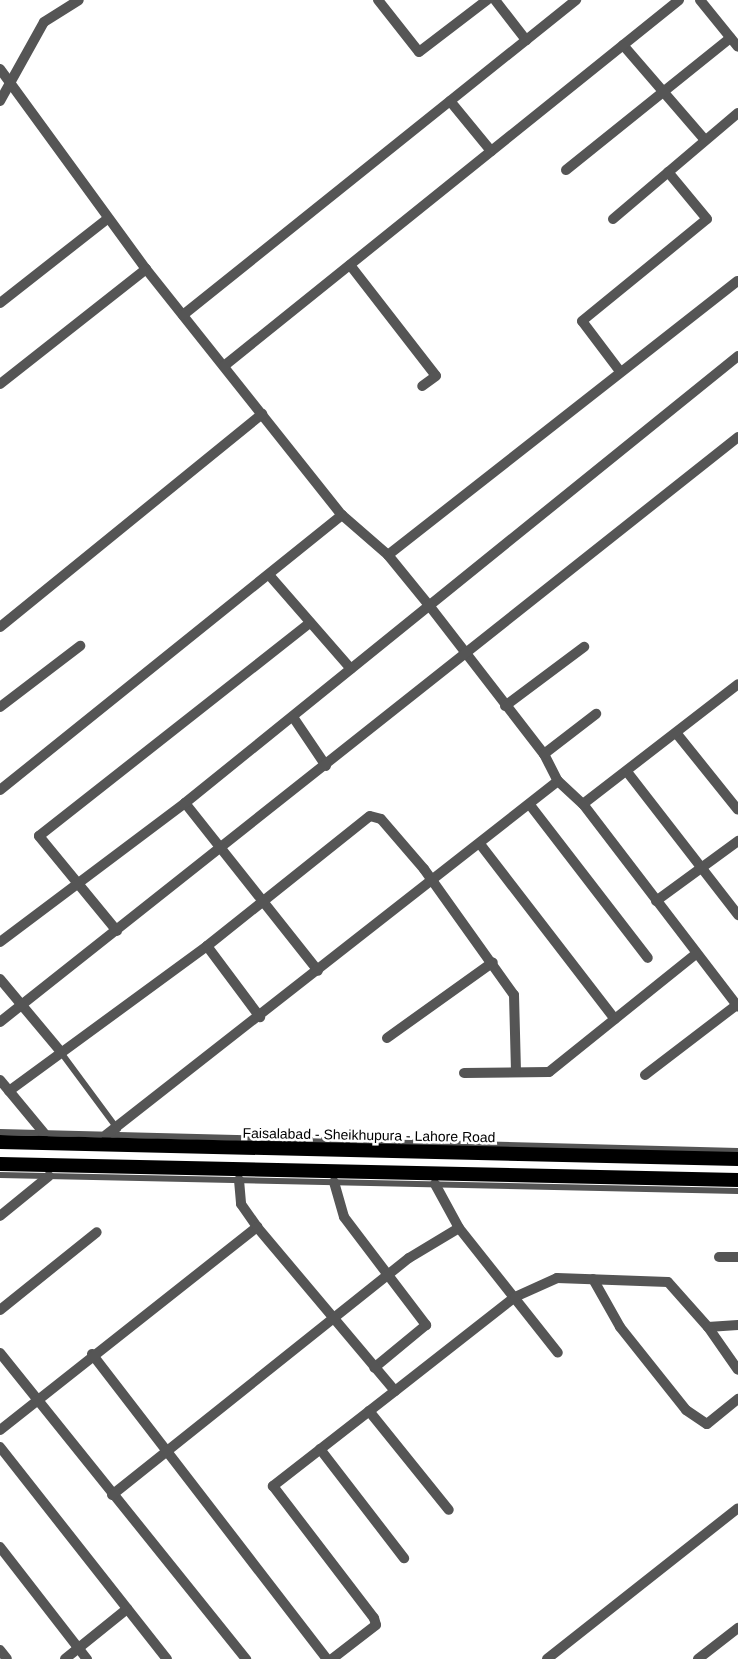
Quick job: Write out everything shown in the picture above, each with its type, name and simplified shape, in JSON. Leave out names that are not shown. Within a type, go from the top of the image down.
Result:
[{"type":"highway","name":"Faisalabad - Sheikhupura - Lahore Road","points":[[0,1142],[738,1159]]},
{"type":"highway","points":[[0,1164],[738,1180]]},
{"type":"street","points":[[0,101],[13,84],[44,22],[79,0]]},
{"type":"street","points":[[378,0],[419,52],[487,0]]},
{"type":"street","points":[[495,0],[526,40]]},
{"type":"street","points":[[183,315],[576,0]]},
{"type":"street","points":[[224,366],[678,0]]},
{"type":"street","points":[[700,0],[738,47]]},
{"type":"street","points":[[566,170],[730,38]]},
{"type":"street","points":[[623,45],[705,140]]},
{"type":"street","points":[[0,69],[13,84],[107,219],[146,269],[342,514],[388,555],[428,604],[504,706],[544,754],[558,781],[583,804],[696,954],[738,1006],[645,1076]]},
{"type":"street","points":[[450,101],[492,151]]},
{"type":"street","points":[[613,219],[738,113]]},
{"type":"street","points":[[619,370],[582,321],[707,219],[668,172]]},
{"type":"street","points":[[0,303],[107,219]]},
{"type":"street","points":[[350,265],[436,376],[422,386]]},
{"type":"street","points":[[0,384],[146,269]]},
{"type":"street","points":[[388,555],[619,370],[738,281]]},
{"type":"street","points":[[0,942],[185,803],[293,717],[428,604],[738,356]]},
{"type":"street","points":[[0,627],[262,414]]},
{"type":"street","points":[[0,1022],[221,851],[738,437]]},
{"type":"street","points":[[0,790],[270,576],[342,514]]},
{"type":"street","points":[[270,576],[351,669]]},
{"type":"street","points":[[117,931],[76,884],[39,836],[310,623]]},
{"type":"street","points":[[0,707],[80,646]]},
{"type":"street","points":[[504,706],[584,647]]},
{"type":"street","points":[[583,804],[628,773],[738,684]]},
{"type":"street","points":[[544,754],[596,714]]},
{"type":"street","points":[[293,717],[326,766]]},
{"type":"street","points":[[677,734],[738,810]]},
{"type":"street","points":[[628,773],[738,915]]},
{"type":"street","points":[[106,1135],[432,883],[558,781]]},
{"type":"street","points":[[185,803],[260,903],[318,971]]},
{"type":"street","points":[[530,805],[648,958]]},
{"type":"street","points":[[9,1091],[207,946],[370,816],[381,818],[494,962],[514,996],[516,1071]]},
{"type":"street","points":[[656,901],[738,840]]},
{"type":"street","points":[[480,844],[615,1019]]},
{"type":"street","points":[[207,946],[260,1017]]},
{"type":"street","points":[[464,1073],[549,1072],[696,954]]},
{"type":"street","points":[[387,1038],[494,962]]},
{"type":"street","points":[[0,979],[61,1052]]},
{"type":"street","points":[[0,1080],[44,1133]]},
{"type":"street","points":[[0,1216],[49,1176]]},
{"type":"street","points":[[239,1180],[241,1204],[257,1227],[331,1320],[394,1391]]},
{"type":"street","points":[[334,1182],[344,1218],[426,1325],[374,1368]]},
{"type":"street","points":[[435,1184],[459,1228],[515,1296],[558,1353]]},
{"type":"street","points":[[0,1430],[92,1354],[257,1227]]},
{"type":"street","points":[[112,1495],[388,1275],[459,1228]]},
{"type":"street","points":[[0,1310],[97,1232]]},
{"type":"street","points":[[719,1257],[738,1257]]},
{"type":"street","points":[[332,1659],[376,1625],[374,1618],[273,1486],[515,1296],[557,1278],[668,1282],[708,1327],[738,1370]]},
{"type":"street","points":[[593,1279],[620,1327],[686,1410],[707,1424],[738,1399]]},
{"type":"street","points":[[708,1327],[738,1325]]},
{"type":"street","points":[[0,1352],[112,1495],[246,1659]]},
{"type":"street","points":[[92,1354],[326,1659]]},
{"type":"street","points":[[369,1411],[449,1510]]},
{"type":"street","points":[[0,1448],[167,1659]]},
{"type":"street","points":[[320,1449],[404,1558]]},
{"type":"street","points":[[547,1659],[738,1508]]},
{"type":"street","points":[[0,1547],[87,1659]]},
{"type":"street","points":[[66,1659],[127,1609]]},
{"type":"street","points":[[698,1659],[738,1628]]},
{"type":"street","points":[[0,1650],[7,1659]]},
{"type":"lane","points":[[61,1052],[124,1136]]},
{"type":"lane","points":[[0,1132],[738,1152]]},
{"type":"lane","points":[[0,1175],[738,1191]]}]
